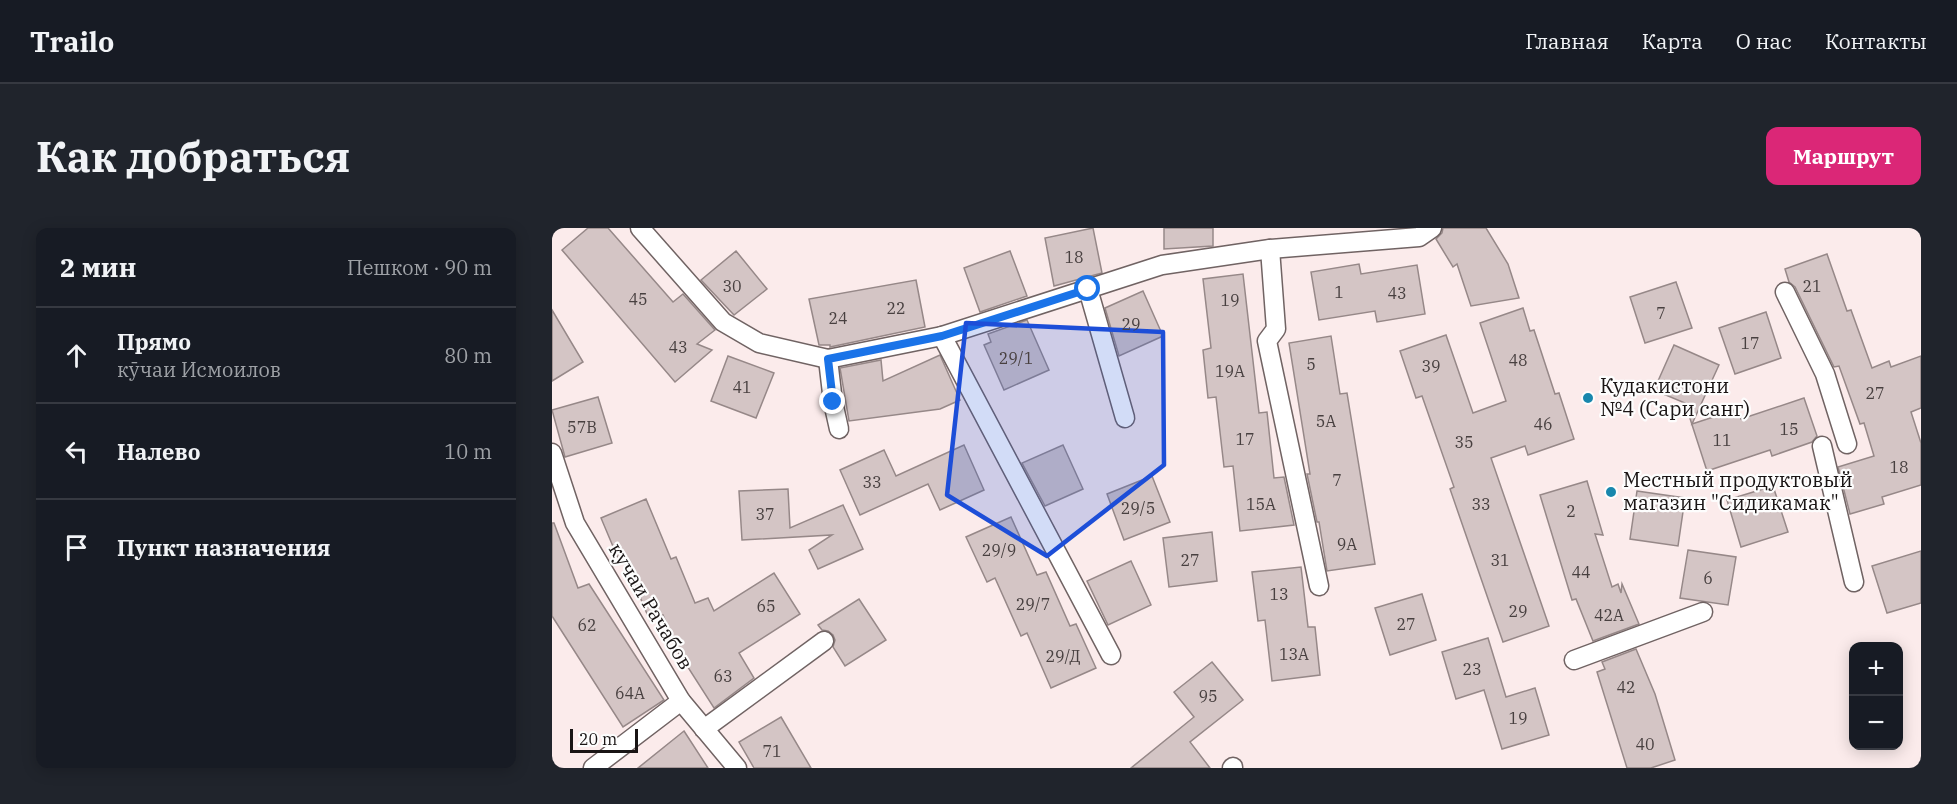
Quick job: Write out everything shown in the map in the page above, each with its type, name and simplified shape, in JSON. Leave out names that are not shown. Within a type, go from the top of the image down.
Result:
[{"type":"street","points":[[640,228],[723,322],[759,343],[828,359],[942,336],[1162,265],[1270,249],[1425,233]]},
{"type":"street","points":[[1270,249],[1276,329],[1267,341],[1319,586]]},
{"type":"street","points":[[1088,289],[1125,418]]},
{"type":"street","points":[[1785,292],[1825,374],[1847,444]]},
{"type":"street","points":[[942,336],[1111,655]]},
{"type":"street","points":[[828,359],[839,429]]},
{"type":"street","points":[[1822,446],[1854,582]]},
{"type":"street","name":"кучаи Рачабов","points":[[552,453],[575,523],[681,701],[737,768]]},
{"type":"street","points":[[1574,660],[1704,612]]},
{"type":"street","points":[[704,729],[824,641]]},
{"type":"street","points":[[593,768],[681,701]]},
{"type":"highlighted area","points":[[966,323],[1163,332],[1164,465],[1047,556],[947,495]]},
{"type":"building","points":[[588,228],[608,228],[673,302],[683,294],[715,330],[697,344],[712,350],[675,382],[562,250]]},
{"type":"building","points":[[1093,228],[1102,273],[1054,286],[1045,238]]},
{"type":"building","points":[[1164,228],[1213,228],[1213,246],[1164,249]]},
{"type":"building","points":[[1443,228],[1486,228],[1508,264],[1519,298],[1471,306],[1457,264],[1453,267],[1436,239],[1442,233]]},
{"type":"building","points":[[736,251],[767,289],[734,315],[701,280]]},
{"type":"building","points":[[1010,251],[1027,296],[980,312],[964,268]]},
{"type":"building","points":[[1827,254],[1847,311],[1851,310],[1872,368],[1889,361],[1891,367],[1921,356],[1921,408],[1911,412],[1921,443],[1921,485],[1882,497],[1884,504],[1850,514],[1838,467],[1874,456],[1864,423],[1860,424],[1839,366],[1834,367],[1795,287],[1789,282],[1785,269]]},
{"type":"building","points":[[1359,264],[1361,274],[1417,265],[1425,314],[1377,322],[1375,311],[1319,320],[1311,272]]},
{"type":"building","points":[[1243,274],[1259,413],[1267,412],[1274,478],[1284,477],[1294,525],[1240,531],[1233,466],[1224,467],[1216,397],[1208,398],[1203,350],[1211,348],[1203,279]]},
{"type":"building","points":[[916,280],[925,327],[830,347],[830,345],[819,345],[809,299]]},
{"type":"building","points":[[1676,282],[1692,328],[1645,343],[1630,297]]},
{"type":"building","points":[[1143,291],[1163,336],[1119,356],[1105,308]]},
{"type":"building","points":[[1523,308],[1530,331],[1534,330],[1555,394],[1559,393],[1574,439],[1528,455],[1525,446],[1491,458],[1549,626],[1503,642],[1450,489],[1454,487],[1422,396],[1416,398],[1400,351],[1446,335],[1473,413],[1506,401],[1480,323]]},
{"type":"building","points":[[552,310],[583,362],[552,381]]},
{"type":"building","points":[[1766,312],[1781,358],[1735,374],[1719,328]]},
{"type":"building","points":[[1027,320],[1049,370],[1004,390],[984,345],[991,342],[988,334]]},
{"type":"building","points":[[1331,336],[1340,394],[1347,393],[1375,564],[1327,571],[1319,522],[1317,522],[1307,474],[1310,474],[1289,343]]},
{"type":"building","points":[[1674,345],[1719,365],[1692,424],[1738,409],[1741,419],[1804,398],[1817,436],[1812,442],[1772,456],[1770,450],[1707,471],[1685,403],[1654,390]]},
{"type":"building","points":[[940,355],[960,400],[940,409],[849,421],[840,368],[881,360],[883,381]]},
{"type":"building","points":[[728,356],[774,373],[756,418],[711,401]]},
{"type":"building","points":[[598,397],[612,443],[565,457],[552,410]]},
{"type":"building","points":[[964,445],[984,490],[940,510],[928,484],[860,515],[840,470],[884,450],[896,476]]},
{"type":"building","points":[[1063,445],[1083,489],[1045,506],[1022,463]]},
{"type":"building","points":[[1152,476],[1170,522],[1124,540],[1107,494]]},
{"type":"building","points":[[1587,481],[1603,535],[1595,534],[1612,587],[1618,584],[1621,593],[1622,584],[1639,624],[1593,641],[1576,599],[1572,600],[1540,495]]},
{"type":"building","points":[[1773,486],[1788,532],[1741,547],[1727,500]]},
{"type":"building","points":[[788,489],[790,528],[843,505],[863,549],[818,569],[809,550],[832,535],[742,540],[739,491]]},
{"type":"building","points":[[1637,491],[1685,498],[1678,546],[1630,539]]},
{"type":"building","points":[[646,499],[671,559],[676,557],[695,603],[708,598],[714,611],[774,573],[800,614],[739,653],[754,678],[714,708],[684,661],[682,662],[663,615],[650,621],[625,561],[620,563],[601,518]]},
{"type":"building","points":[[1011,517],[1037,575],[1046,572],[1070,626],[1076,624],[1096,668],[1051,688],[1027,633],[1021,636],[995,578],[987,582],[966,537]]},
{"type":"building","points":[[552,523],[554,523],[578,588],[589,584],[664,700],[623,727],[552,616]]},
{"type":"building","points":[[1212,532],[1217,581],[1169,587],[1163,538]]},
{"type":"building","points":[[1688,550],[1736,557],[1728,605],[1680,598]]},
{"type":"building","points":[[1921,551],[1921,603],[1887,613],[1872,566]]},
{"type":"building","points":[[1131,561],[1151,605],[1108,625],[1087,581]]},
{"type":"building","points":[[1301,567],[1308,627],[1315,627],[1320,675],[1272,681],[1265,620],[1258,621],[1252,572]]},
{"type":"building","points":[[1422,594],[1436,640],[1390,655],[1375,608]]},
{"type":"building","points":[[859,599],[886,640],[845,666],[833,647],[835,640],[833,635],[822,630],[818,625]]},
{"type":"building","points":[[1488,638],[1506,697],[1535,688],[1549,735],[1502,749],[1484,690],[1456,699],[1442,652]]},
{"type":"building","points":[[1636,649],[1655,694],[1675,760],[1651,768],[1627,768],[1597,672],[1605,669],[1602,662]]},
{"type":"building","points":[[1212,662],[1243,700],[1190,742],[1210,768],[1131,768],[1194,717],[1174,692]]},
{"type":"building","points":[[781,717],[811,768],[754,768],[739,742]]},
{"type":"building","points":[[684,731],[708,768],[638,768]]},
{"type":"place","name":"Кудакистони №4 (Сари санг)","points":[[1588,398]]},
{"type":"place","name":"Местный продуктовый магазин \"Сидикамак\"","points":[[1611,492]]},
{"type":"route","points":[[833,402],[828,359],[942,336],[1088,289]]}]
